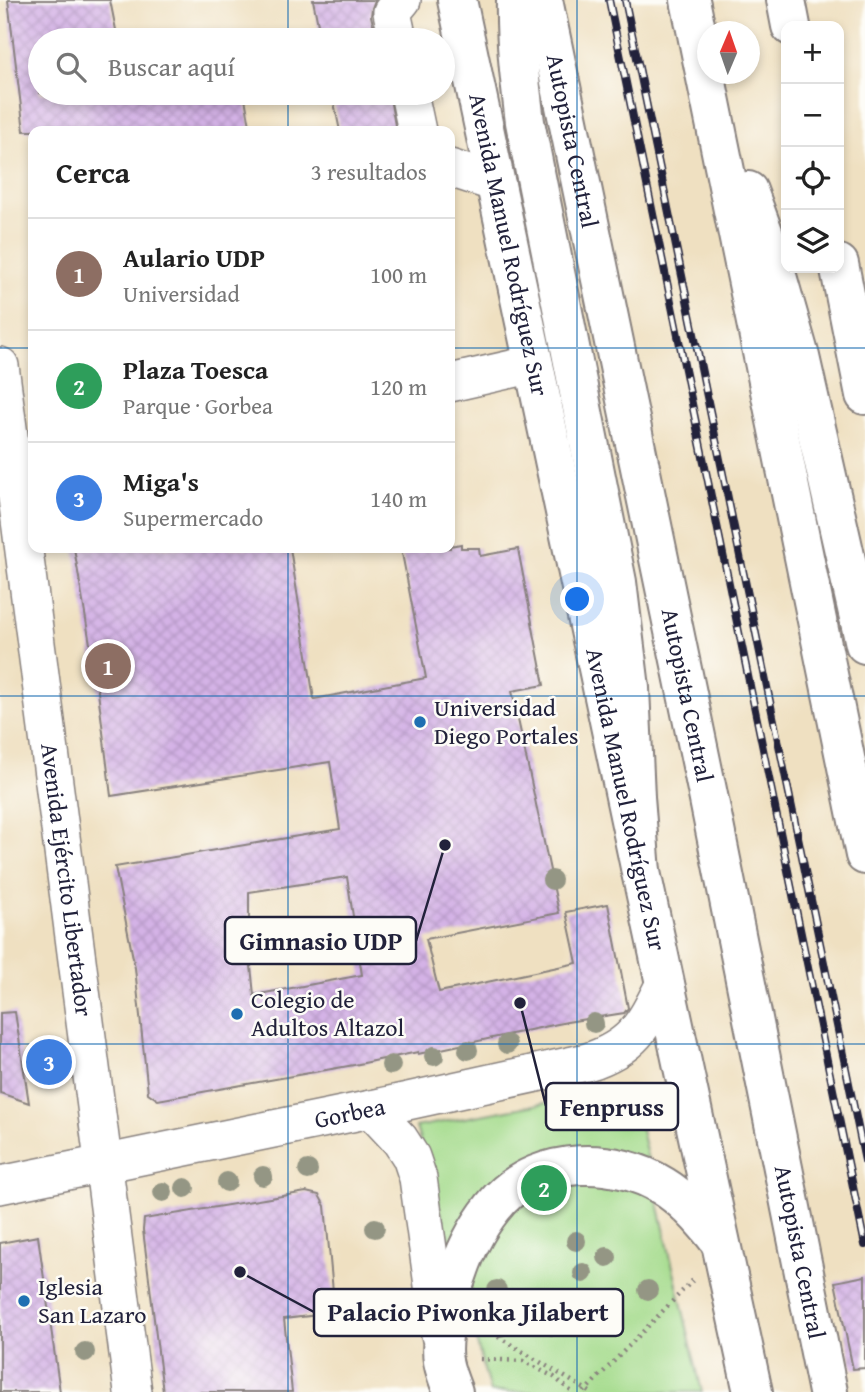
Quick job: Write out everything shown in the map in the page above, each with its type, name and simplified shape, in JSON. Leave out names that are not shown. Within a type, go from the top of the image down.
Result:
[{"type":"main road","name":"Avenida Manuel Rodríguez Sur","points":[[457,0],[753,1392]]},
{"type":"main road","points":[[516,0],[519,73],[525,122],[621,609],[630,688],[641,872]]},
{"type":"main road","name":"Autopista Central","points":[[542,0],[704,776],[828,1392]]},
{"type":"main road","points":[[690,0],[865,855]]},
{"type":"main road","points":[[786,0],[790,21]]},
{"type":"main road","points":[[711,105],[742,174],[765,236],[787,309],[815,419],[865,644]]},
{"type":"main road","points":[[841,273],[865,395]]},
{"type":"main road","points":[[458,1370],[445,1324],[452,1289],[464,1256],[488,1213],[502,1197],[539,1174],[576,1165],[615,1167],[634,1172],[677,1196],[702,1219],[723,1254]]},
{"type":"street","points":[[395,28],[392,12],[402,0]]},
{"type":"street","points":[[412,105],[416,126]]},
{"type":"street","points":[[455,170],[496,183]]},
{"type":"street","points":[[455,382],[534,364]]},
{"type":"street","name":"Avenida Ejército Libertador","points":[[0,366],[133,1392]]},
{"type":"street","name":"Gorbea","points":[[0,1185],[587,1062],[620,1048],[634,1036],[652,1010],[665,983]]},
{"type":"street","points":[[370,1109],[387,1124],[411,1157],[418,1178],[458,1370]]},
{"type":"path","points":[[476,1324],[587,1391],[700,1273],[723,1254]]},
{"type":"path","points":[[458,1370],[523,1361],[554,1377],[572,1392]]},
{"type":"green space","points":[[631,1087],[702,1392],[490,1392],[416,1127]]},
{"type":"building","points":[[8,0],[110,0],[116,28],[28,28],[28,105],[246,105],[250,126],[28,126],[28,131],[24,131]]},
{"type":"building","points":[[313,0],[375,0],[371,16],[374,28],[319,28]]},
{"type":"building","points":[[335,105],[391,105],[395,126],[339,126]]},
{"type":"building","points":[[461,544],[461,548],[479,548],[480,556],[518,549],[544,685],[512,691],[559,913],[426,939],[439,992],[577,963],[566,912],[608,904],[628,1008],[624,1013],[567,1022],[418,1054],[158,1100],[148,1093],[135,968],[115,867],[340,829],[330,762],[111,796],[98,692],[75,553],[291,553],[314,699],[426,678],[402,553],[455,553],[455,545]],"holes":[[[347,877],[362,975],[254,995],[249,947],[249,892]]]},
{"type":"building","points":[[15,1012],[29,1103],[0,1093],[0,1013]]},
{"type":"building","points":[[306,1192],[319,1195],[325,1206],[335,1313],[284,1319],[292,1392],[163,1392],[143,1230],[144,1219]]},
{"type":"building","name":"Iglesia San Lazaro","points":[[38,1236],[60,1392],[0,1392],[0,1243]]},
{"type":"building","points":[[865,1276],[865,1368],[853,1369],[835,1282]]},
{"type":"railway","points":[[609,0],[865,1245]]},
{"type":"railway","points":[[625,0],[865,1161]]},
{"type":"place","name":"Aulario UDP","points":[[108,666]]},
{"type":"place","name":"Universidad Diego Portales","points":[[420,722]]},
{"type":"place","name":"Gimnasio UDP","points":[[445,845]]},
{"type":"place","name":"Fenpruss","points":[[520,1003]]},
{"type":"place","name":"Colegio de Adultos Altazol","points":[[237,1014]]},
{"type":"place","name":"Miga's","points":[[49,1062]]},
{"type":"place","name":"Plaza Toesca","points":[[544,1188]]},
{"type":"place","name":"Palacio Piwonka Jilabert","points":[[240,1272]]},
{"type":"place","name":"Iglesia San Lazaro","points":[[24,1301]]}]
